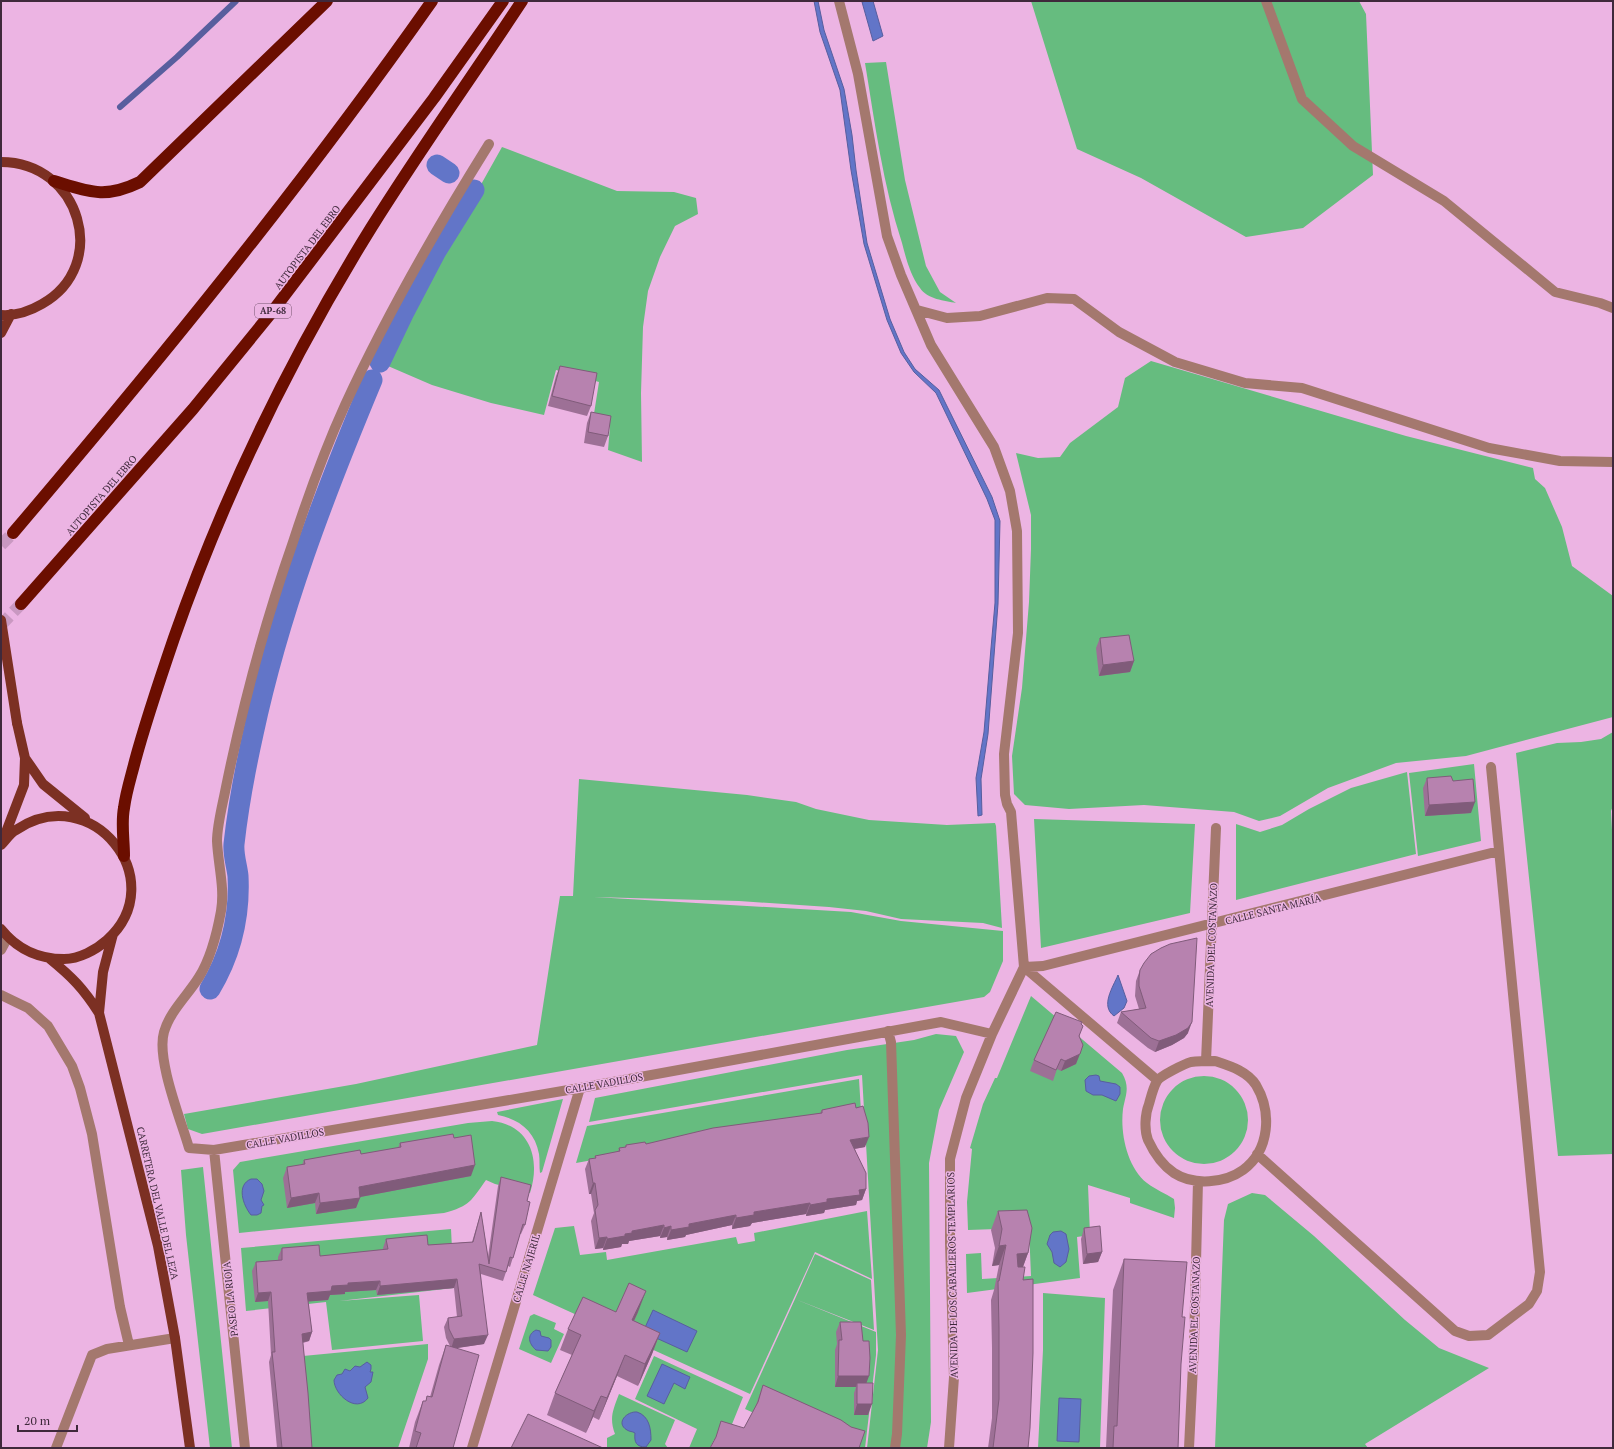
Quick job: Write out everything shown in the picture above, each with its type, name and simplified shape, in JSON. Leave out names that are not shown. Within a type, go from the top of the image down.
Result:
[{"type":"highway","points":[[54,181],[89,192],[107,193],[125,190],[140,182],[327,1]]},
{"type":"highway","points":[[13,532],[125,401],[220,284],[310,169],[432,1]]},
{"type":"highway","name":"AUTOPISTA DEL EBRO","points":[[21,604],[193,409],[272,312],[434,98],[503,1]]},
{"type":"highway","points":[[124,856],[124,809],[142,738],[192,586],[213,533],[241,471],[285,380],[314,326],[367,235],[522,1]]},
{"type":"main road","points":[[1,162],[13,162],[28,166],[42,172],[54,181],[64,192],[78,219],[80,242],[76,264],[69,278],[60,290],[48,301],[34,308],[20,313],[6,314],[1,333]]},
{"type":"main road","points":[[1,620],[17,723],[25,758],[24,785],[1,845]]},
{"type":"main road","points":[[1,928],[8,938],[20,948],[34,955],[50,958],[67,958],[84,954],[100,946],[113,934],[123,921],[130,900],[130,872],[124,856],[110,836],[90,822],[43,784],[25,758]]},
{"type":"main road","points":[[1,845],[15,830],[32,821],[51,816],[71,816],[90,822]]},
{"type":"main road","points":[[99,1012],[104,972],[113,934]]},
{"type":"main road","points":[[50,958],[74,979],[86,992],[99,1012]]},
{"type":"main road","name":"CARRETERA DEL VALLE DEL LEZA","points":[[99,1012],[158,1246],[175,1338],[190,1448]]},
{"type":"street","points":[[839,1],[858,74],[887,236],[901,275],[931,344],[994,447],[1010,491],[1017,530],[1018,633],[1004,754],[1006,795],[1007,804],[1011,812],[1024,967],[1157,1080]]},
{"type":"street","points":[[1266,1],[1302,99],[1354,146],[1444,201],[1555,292],[1600,303],[1613,308]]},
{"type":"street","name":"CALLE VADILLOS","points":[[488,144],[436,229],[402,289],[344,406],[305,506],[263,633],[240,723],[217,838],[222,884],[222,906],[216,936],[200,976],[173,1014],[164,1032],[162,1050],[164,1066],[189,1148],[214,1150],[580,1088],[941,1022],[992,1034]]},
{"type":"street","points":[[917,310],[947,318],[980,316],[1047,298],[1074,299],[1119,332],[1175,362],[1245,383],[1302,388],[1488,448],[1560,461],[1613,462]]},
{"type":"street","points":[[1257,1154],[1455,1331],[1469,1336],[1488,1335],[1529,1304],[1537,1291],[1540,1272],[1491,767]]},
{"type":"street","name":"AVENIDA DEL COSTANAZO","points":[[1206,1061],[1216,828]]},
{"type":"street","name":"CALLE SANTA MARÍA","points":[[1024,967],[1043,966],[1212,925],[1499,851]]},
{"type":"street","points":[[1,950],[8,938]]},
{"type":"street","name":"AVENIDA DE LOS CABALLEROS TEMPLARIOS","points":[[949,1448],[954,1377],[950,1243],[950,1159],[966,1098],[992,1034],[1024,967]]},
{"type":"street","points":[[1,995],[28,1008],[48,1026],[72,1066],[80,1088],[92,1134],[120,1307],[129,1345]]},
{"type":"street","points":[[888,1031],[891,1042],[901,1334],[897,1434],[895,1448]]},
{"type":"street","points":[[1215,1061],[1237,1068],[1255,1084],[1265,1106],[1267,1129],[1257,1154],[1243,1170],[1223,1180],[1198,1181],[1175,1173],[1157,1157],[1147,1138],[1146,1112],[1157,1080],[1190,1062],[1215,1061]]},
{"type":"street","name":"CALLE NAJERIL","points":[[472,1448],[580,1088]]},
{"type":"street","name":"PASEO LA RIOJA","points":[[214,1150],[245,1448]]},
{"type":"street","name":"AVENIDA EL COSTANAZO","points":[[1189,1448],[1194,1345],[1198,1181]]},
{"type":"street","points":[[56,1448],[92,1355],[107,1349],[175,1338]]},
{"type":"green space","points":[[1031,1],[1359,1],[1366,14],[1373,175],[1303,228],[1246,237],[1141,178],[1077,149]]},
{"type":"green space","points":[[886,62],[905,180],[926,266],[940,292],[956,303],[927,295],[920,288],[909,266],[895,221],[880,154],[865,63]]},
{"type":"green space","points":[[502,147],[617,191],[674,192],[696,198],[698,214],[675,226],[660,257],[648,291],[643,327],[641,393],[642,462],[608,450],[610,426],[593,420],[599,382],[556,370],[544,415],[491,403],[432,385],[381,363]]},
{"type":"green space","points":[[1151,361],[1406,436],[1533,468],[1535,479],[1545,488],[1562,527],[1572,566],[1613,596],[1613,717],[1466,756],[1396,763],[1328,788],[1280,816],[1259,821],[1234,812],[1144,805],[1069,809],[1025,805],[1014,794],[1012,756],[1022,688],[1029,602],[1031,515],[1016,453],[1038,458],[1060,457],[1070,443],[1118,407],[1125,378]]},
{"type":"green space","points":[[1613,732],[1613,806],[1611,811],[1613,849],[1613,1154],[1558,1156],[1516,753],[1557,743],[1601,739]]},
{"type":"green space","points":[[1474,764],[1481,841],[1418,856],[1409,773]]},
{"type":"green space","points":[[1407,772],[1416,854],[1236,900],[1236,824],[1260,832],[1282,825],[1309,809],[1351,788]]},
{"type":"green space","points":[[579,779],[747,795],[796,802],[816,809],[869,820],[947,825],[995,823],[1002,928],[983,923],[901,919],[866,911],[829,907],[739,901],[594,897],[851,912],[901,921],[1003,931],[1003,961],[990,992],[984,997],[202,1134],[188,1129],[184,1114],[356,1084],[537,1045],[560,896],[573,896]]},
{"type":"green space","points":[[1034,819],[1195,824],[1190,913],[1041,948]]},
{"type":"green space","points":[[1031,996],[1122,1073],[1127,1087],[1122,1118],[1126,1149],[1134,1168],[1140,1176],[1154,1188],[1174,1199],[1174,1218],[1130,1203],[1130,1198],[1088,1185],[1090,1235],[1077,1237],[1080,1278],[967,1293],[966,1254],[981,1253],[982,1279],[1031,1276],[1029,1228],[968,1230],[967,1202],[972,1149],[970,1148],[983,1104],[995,1078],[997,1078]]},
{"type":"green space","points":[[936,1034],[956,1036],[964,1052],[939,1110],[929,1163],[931,1422],[927,1448],[867,1448],[878,1350],[862,1075],[589,1122],[595,1098],[847,1050],[914,1040]]},
{"type":"green space","points":[[1204,1076],[1221,1080],[1235,1089],[1244,1103],[1248,1120],[1244,1137],[1235,1151],[1221,1160],[1204,1164],[1187,1160],[1173,1151],[1164,1137],[1160,1120],[1164,1103],[1173,1089],[1187,1080]]},
{"type":"green space","points":[[859,1079],[861,1112],[576,1163],[587,1126]]},
{"type":"green space","points":[[563,1099],[542,1172],[540,1173],[537,1146],[530,1133],[519,1123],[498,1115],[497,1112]]},
{"type":"green space","points":[[492,1121],[505,1124],[516,1129],[524,1137],[529,1146],[533,1156],[534,1168],[530,1193],[495,1184],[486,1180],[469,1202],[459,1208],[444,1213],[239,1233],[233,1170],[240,1162],[468,1123]]},
{"type":"green space","points":[[203,1167],[232,1448],[210,1448],[186,1235],[181,1170]]},
{"type":"green space","points":[[1252,1193],[1265,1195],[1314,1236],[1405,1320],[1439,1348],[1489,1368],[1365,1444],[1368,1448],[1215,1448],[1224,1220],[1228,1204]]},
{"type":"green space","points":[[867,1211],[872,1279],[815,1252],[750,1394],[533,1295],[555,1228],[574,1226],[580,1255],[606,1252],[607,1260],[736,1237],[738,1244],[755,1241],[754,1233]]},
{"type":"green space","points":[[451,1229],[454,1288],[339,1301],[419,1295],[423,1341],[332,1350],[326,1302],[246,1311],[241,1248]]},
{"type":"green space","points":[[815,1254],[871,1280],[874,1330],[795,1299]]},
{"type":"green space","points":[[1043,1293],[1105,1298],[1100,1448],[1038,1448],[1043,1350]]},
{"type":"green space","points":[[795,1299],[876,1332],[876,1355],[865,1448],[833,1448],[745,1409]]},
{"type":"green space","points":[[534,1314],[556,1323],[554,1329],[564,1334],[551,1363],[519,1349],[530,1316]]},
{"type":"green space","points":[[428,1344],[428,1359],[398,1448],[311,1448],[303,1356]]},
{"type":"green space","points":[[654,1356],[743,1397],[724,1444],[714,1440],[710,1448],[689,1448],[697,1429],[635,1399]]},
{"type":"green space","points":[[619,1394],[675,1420],[665,1444],[668,1448],[607,1448],[607,1438],[615,1434],[612,1423],[612,1414]]},
{"type":"water","points":[[814,1],[818,1],[824,30],[844,89],[867,243],[890,319],[904,352],[915,369],[939,390],[992,497],[1000,521],[998,604],[988,734],[981,779],[982,815],[978,816],[976,778],[984,732],[995,603],[995,520],[987,499],[936,393],[914,372],[901,353],[887,320],[864,244],[851,170],[840,90],[820,32]]},
{"type":"water","points":[[873,1],[883,36],[873,41],[862,2]]},
{"type":"water","points":[[1118,975],[1127,1001],[1124,1008],[1114,1016],[1110,1012],[1108,1002]]},
{"type":"water","points":[[1089,1076],[1099,1076],[1100,1081],[1116,1084],[1120,1087],[1120,1094],[1116,1101],[1102,1095],[1093,1095],[1086,1091],[1085,1080]]},
{"type":"water","points":[[251,1179],[257,1179],[262,1184],[264,1191],[261,1200],[264,1205],[262,1206],[261,1213],[257,1215],[251,1215],[242,1196],[242,1190],[246,1182]]},
{"type":"water","points":[[1061,1231],[1066,1234],[1069,1249],[1066,1262],[1060,1267],[1054,1263],[1052,1252],[1047,1244],[1050,1235],[1053,1232]]},
{"type":"water","points":[[653,1310],[697,1331],[687,1352],[643,1332]]},
{"type":"water","points":[[536,1330],[540,1331],[541,1336],[551,1340],[551,1347],[548,1351],[536,1350],[530,1342],[531,1334]]},
{"type":"water","points":[[367,1362],[371,1365],[370,1372],[373,1372],[371,1382],[365,1387],[368,1398],[358,1404],[352,1403],[346,1400],[338,1391],[334,1380],[337,1375],[342,1374],[345,1369],[350,1371],[355,1366],[360,1367]]},
{"type":"water","points":[[662,1364],[690,1377],[685,1389],[674,1383],[664,1404],[647,1396]]},
{"type":"water","points":[[1059,1398],[1081,1399],[1079,1442],[1057,1441]]},
{"type":"water","points":[[637,1412],[647,1419],[650,1427],[651,1440],[646,1447],[638,1445],[635,1441],[635,1433],[627,1430],[622,1424],[622,1421],[626,1415]]},
{"type":"building","points":[[560,366],[597,373],[591,406],[552,396]]},
{"type":"building","points":[[591,412],[611,416],[608,436],[588,432]]},
{"type":"building","points":[[1129,635],[1134,661],[1103,665],[1100,638]]},
{"type":"building","points":[[1451,776],[1453,781],[1473,779],[1475,802],[1429,805],[1427,778]]},
{"type":"building","points":[[1197,938],[1192,1022],[1188,1028],[1176,1035],[1159,1041],[1151,1038],[1121,1012],[1146,1008],[1139,986],[1140,970],[1151,954],[1161,948],[1170,944]]},
{"type":"building","points":[[1056,1012],[1082,1022],[1081,1024],[1083,1026],[1079,1036],[1083,1045],[1080,1054],[1065,1061],[1061,1059],[1056,1070],[1034,1060]]},
{"type":"building","points":[[855,1103],[856,1108],[863,1106],[868,1123],[869,1137],[850,1140],[866,1173],[866,1189],[859,1190],[860,1195],[827,1199],[827,1202],[810,1205],[810,1203],[754,1212],[754,1215],[736,1218],[736,1215],[689,1224],[689,1227],[671,1230],[671,1226],[664,1228],[664,1225],[632,1231],[632,1233],[625,1234],[625,1236],[607,1239],[607,1237],[599,1238],[595,1210],[598,1205],[595,1183],[593,1183],[589,1159],[596,1158],[595,1156],[620,1151],[619,1148],[626,1147],[626,1145],[645,1142],[646,1144],[713,1128],[822,1113],[822,1110]]},
{"type":"building","points":[[453,1134],[454,1138],[471,1135],[475,1165],[359,1187],[360,1198],[320,1203],[319,1193],[291,1198],[287,1167],[305,1164],[304,1160],[360,1150],[361,1154],[401,1147],[400,1143]]},
{"type":"building","points":[[501,1177],[531,1185],[527,1201],[530,1202],[525,1225],[523,1224],[513,1258],[510,1257],[506,1272],[479,1264],[488,1335],[454,1339],[449,1329],[448,1318],[462,1316],[457,1279],[380,1286],[380,1281],[348,1283],[348,1285],[332,1286],[331,1291],[307,1293],[312,1332],[302,1334],[312,1448],[282,1448],[272,1352],[275,1352],[271,1292],[258,1293],[256,1262],[282,1260],[282,1248],[319,1245],[320,1256],[388,1249],[386,1239],[405,1237],[427,1235],[428,1245],[473,1242],[481,1212],[489,1264]]},
{"type":"building","points":[[1027,1210],[1032,1228],[1028,1253],[1017,1254],[1018,1267],[1025,1267],[1023,1280],[1033,1279],[1033,1353],[1028,1448],[993,1448],[999,1399],[998,1281],[1006,1245],[999,1246],[1002,1229],[998,1211]]},
{"type":"building","points":[[1100,1226],[1102,1252],[1087,1254],[1084,1228]]},
{"type":"building","points":[[1124,1259],[1187,1262],[1182,1317],[1185,1317],[1181,1364],[1178,1448],[1113,1448],[1114,1426],[1117,1426]]},
{"type":"building","points":[[629,1283],[646,1291],[632,1320],[660,1333],[645,1364],[625,1355],[607,1398],[601,1396],[594,1411],[555,1393],[581,1335],[568,1329],[583,1297],[616,1312]]},
{"type":"building","points":[[840,1322],[861,1322],[863,1341],[869,1341],[869,1376],[838,1376],[839,1340],[842,1340]]},
{"type":"building","points":[[446,1345],[479,1355],[453,1448],[416,1448],[421,1433],[415,1431],[423,1401],[426,1401],[427,1396],[432,1397]]},
{"type":"building","points":[[857,1383],[873,1383],[872,1404],[857,1404]]},
{"type":"building","points":[[763,1385],[841,1420],[851,1427],[865,1431],[859,1448],[710,1448],[716,1437],[721,1421],[744,1428],[758,1402]]},
{"type":"building","points":[[528,1414],[603,1448],[511,1448]]},
{"type":"waterway","points":[[120,107],[177,57],[236,1]]},
{"type":"waterway","points":[[437,165],[449,173]]},
{"type":"waterway","points":[[380,362],[436,251],[474,190]]},
{"type":"waterway","points":[[210,989],[224,962],[236,920],[238,891],[238,876],[234,848],[236,830],[247,761],[264,688],[289,599],[304,554],[372,380]]},
{"type":"tunnel","points":[[1,545],[13,533]]},
{"type":"tunnel","points":[[1,625],[21,604]]}]
